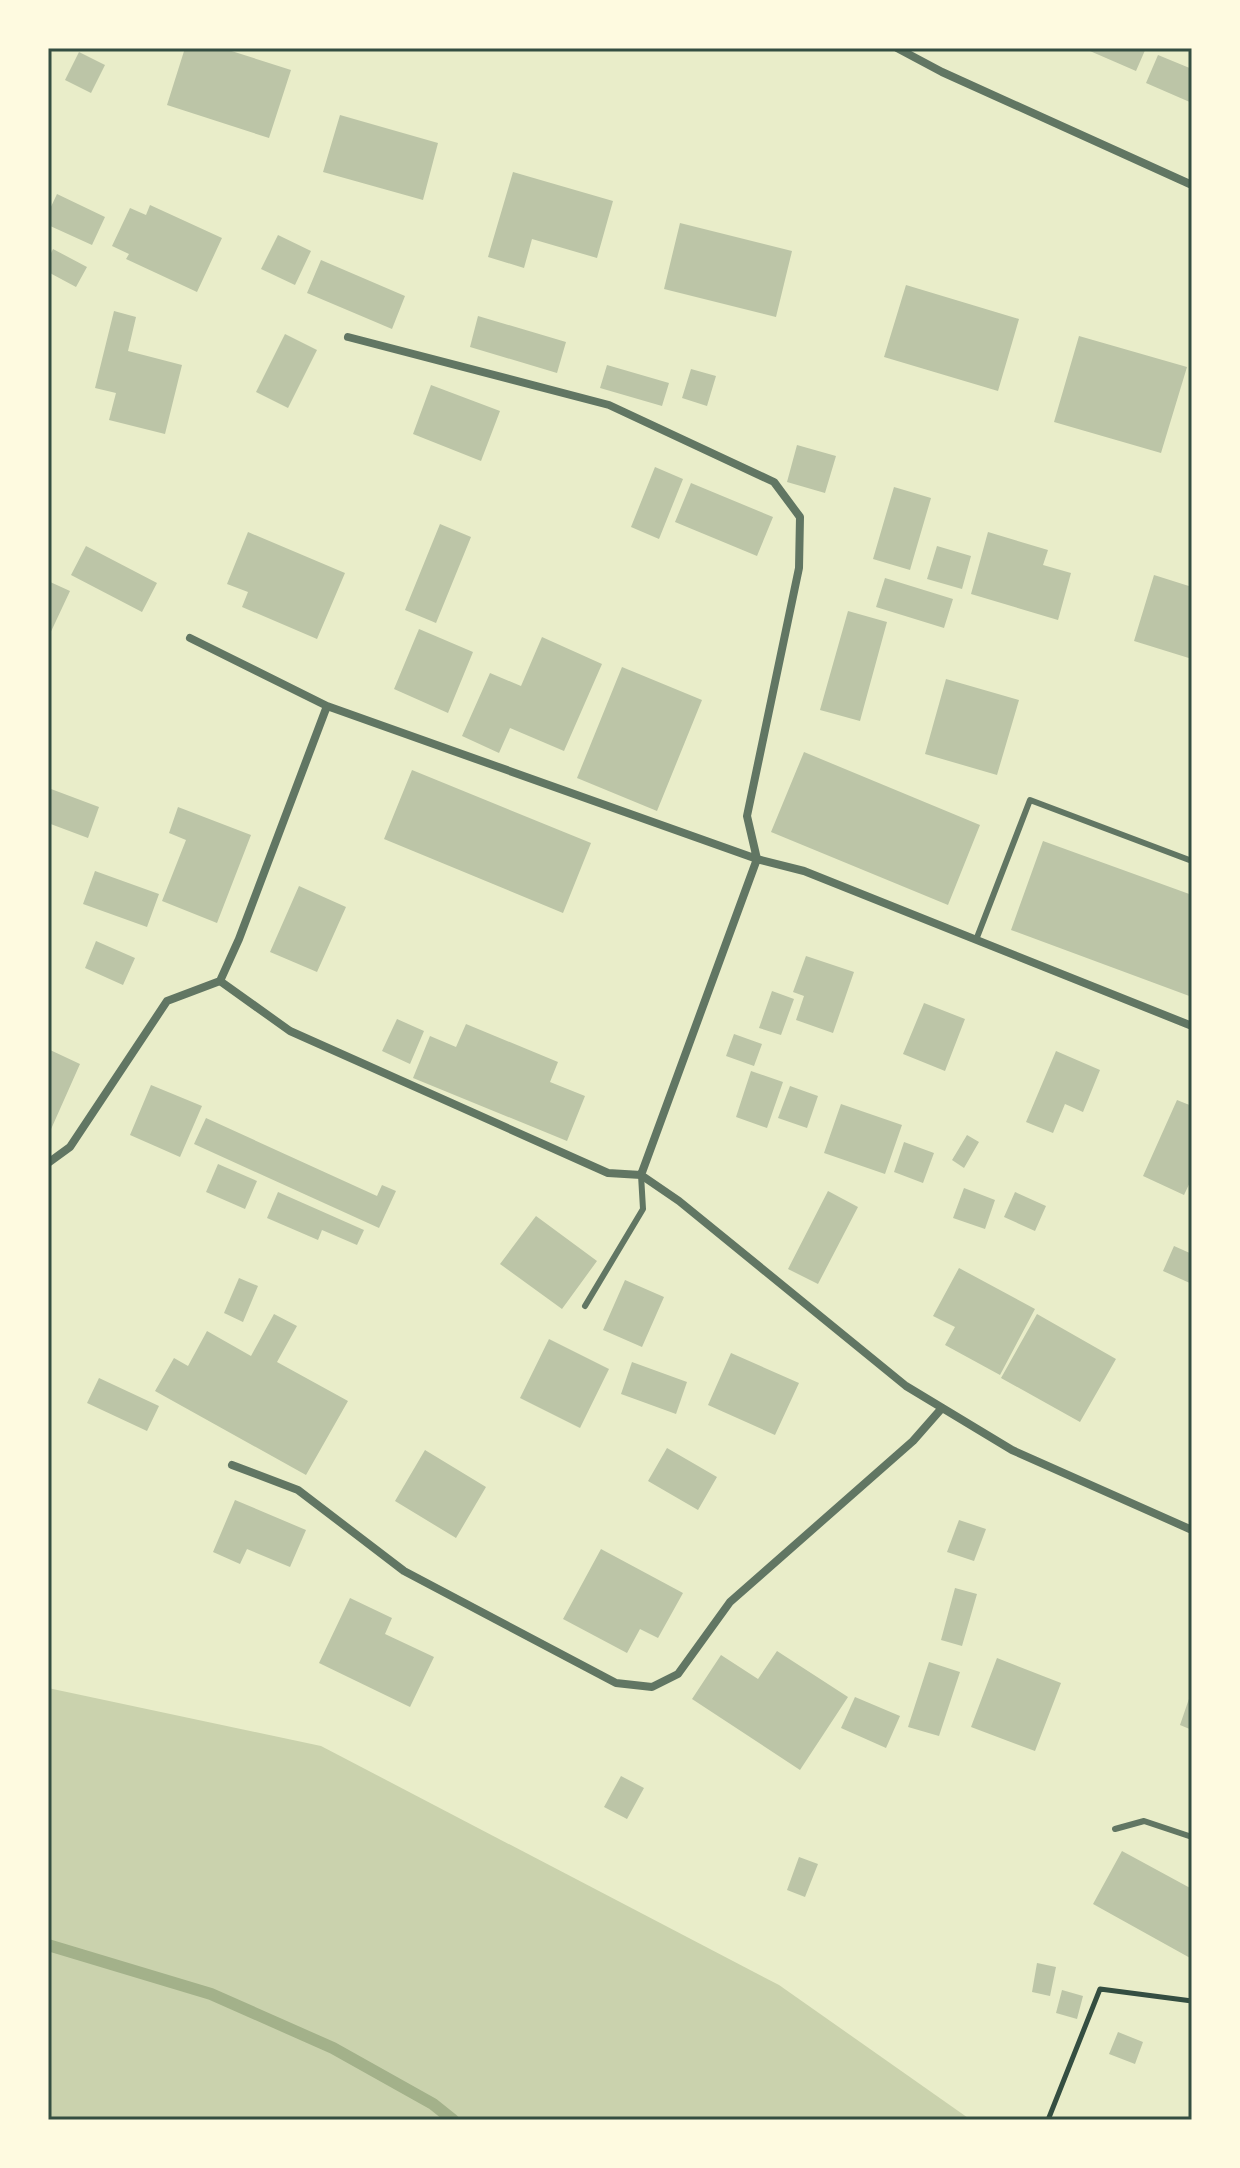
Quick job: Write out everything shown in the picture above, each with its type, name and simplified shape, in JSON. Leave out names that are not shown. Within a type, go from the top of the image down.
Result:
[{"type":"street","points":[[897,48],[942,72],[1192,185]]},
{"type":"street","points":[[348,337],[609,405],[774,482],[800,517],[799,568],[747,816],[757,859],[641,1175]]},
{"type":"street","points":[[190,638],[327,706],[757,859],[804,871],[1192,1026]]},
{"type":"street","points":[[48,1163],[70,1147],[167,1001],[220,981],[239,939],[327,706]]},
{"type":"street","points":[[220,981],[290,1031],[608,1173],[641,1175],[679,1201],[906,1386],[1012,1450],[1192,1530]]},
{"type":"street","points":[[232,1465],[298,1490],[404,1571],[559,1653],[616,1683],[652,1687],[678,1674],[730,1602],[913,1441],[942,1408]]},
{"type":"lane","points":[[976,940],[1030,800],[1192,861]]},
{"type":"lane","points":[[585,1306],[643,1209],[641,1175]]},
{"type":"lane","points":[[1115,1829],[1144,1821],[1192,1837]]},
{"type":"path","points":[[1048,2120],[1100,1989],[1192,2001]]},
{"type":"green space","points":[[48,1688],[321,1746],[779,1985],[971,2120],[48,2120]]},
{"type":"building","points":[[185,48],[222,48],[291,70],[269,138],[167,105]]},
{"type":"building","points":[[1083,48],[1146,48],[1136,71]]},
{"type":"building","points":[[79,52],[105,65],[91,93],[65,80]]},
{"type":"building","points":[[1158,55],[1192,69],[1192,103],[1146,83]]},
{"type":"building","points":[[340,115],[438,143],[423,200],[323,172]]},
{"type":"building","points":[[513,172],[613,201],[597,258],[532,239],[524,268],[488,257]]},
{"type":"building","points":[[57,194],[105,217],[92,245],[48,225],[48,213]]},
{"type":"building","points":[[150,205],[222,238],[197,292],[126,259],[129,254],[112,246],[130,208],[146,215]]},
{"type":"building","points":[[680,223],[792,251],[776,317],[664,289]]},
{"type":"building","points":[[278,235],[311,251],[295,285],[261,269]]},
{"type":"building","points":[[53,249],[87,267],[76,287],[48,272],[48,259]]},
{"type":"building","points":[[321,260],[405,296],[392,329],[307,293]]},
{"type":"building","points":[[906,285],[1019,319],[998,391],[884,357]]},
{"type":"building","points":[[114,311],[136,317],[128,351],[182,365],[165,434],[109,420],[116,393],[95,388]]},
{"type":"building","points":[[478,316],[566,342],[557,373],[470,347]]},
{"type":"building","points":[[285,334],[317,350],[288,408],[256,392]]},
{"type":"building","points":[[1079,336],[1187,367],[1161,453],[1054,422]]},
{"type":"building","points":[[607,365],[669,383],[662,406],[600,388]]},
{"type":"building","points":[[691,369],[716,376],[707,406],[682,398]]},
{"type":"building","points":[[431,385],[500,411],[481,461],[413,434]]},
{"type":"building","points":[[797,445],[836,456],[825,493],[787,482]]},
{"type":"building","points":[[655,467],[683,479],[659,539],[631,527]]},
{"type":"building","points":[[691,483],[773,517],[757,556],[675,522]]},
{"type":"building","points":[[894,487],[931,498],[910,570],[873,559]]},
{"type":"building","points":[[440,524],[471,537],[436,623],[405,610]]},
{"type":"building","points":[[248,532],[345,573],[317,639],[242,607],[248,592],[227,584]]},
{"type":"building","points":[[988,532],[1048,550],[1043,565],[1071,573],[1058,620],[971,594]]},
{"type":"building","points":[[86,546],[157,583],[142,612],[71,575]]},
{"type":"building","points":[[937,546],[971,556],[962,589],[927,579]]},
{"type":"building","points":[[1154,575],[1192,587],[1189,616],[1192,617],[1192,659],[1134,641]]},
{"type":"building","points":[[885,578],[953,599],[944,628],[876,607]]},
{"type":"building","points":[[48,581],[70,591],[48,638]]},
{"type":"building","points":[[848,611],[887,622],[860,721],[820,710]]},
{"type":"building","points":[[419,629],[473,652],[448,713],[394,689]]},
{"type":"building","points":[[542,637],[602,664],[564,751],[510,728],[499,753],[462,736],[490,673],[521,686]]},
{"type":"building","points":[[622,667],[702,700],[657,811],[577,778]]},
{"type":"building","points":[[946,679],[1019,700],[997,775],[925,754]]},
{"type":"building","points":[[804,752],[980,825],[948,905],[771,832]]},
{"type":"building","points":[[412,770],[591,843],[563,913],[384,839]]},
{"type":"building","points":[[51,789],[99,807],[88,838],[48,823]]},
{"type":"building","points":[[178,807],[251,835],[217,923],[162,901],[186,840],[169,833]]},
{"type":"building","points":[[1043,841],[1192,895],[1192,997],[1011,930]]},
{"type":"building","points":[[95,871],[159,894],[147,927],[83,904]]},
{"type":"building","points":[[299,886],[346,907],[317,972],[270,952]]},
{"type":"building","points":[[96,941],[135,958],[123,985],[85,968]]},
{"type":"building","points":[[806,956],[854,972],[833,1033],[796,1020],[804,996],[793,992]]},
{"type":"building","points":[[772,991],[794,999],[781,1035],[759,1028]]},
{"type":"building","points":[[924,1003],[965,1019],[945,1071],[903,1054]]},
{"type":"building","points":[[397,1019],[424,1031],[410,1064],[382,1051]]},
{"type":"building","points":[[466,1024],[558,1062],[550,1082],[585,1096],[567,1141],[413,1078],[430,1036],[456,1047]]},
{"type":"building","points":[[734,1034],[762,1044],[754,1066],[726,1056]]},
{"type":"building","points":[[48,1049],[80,1064],[48,1136]]},
{"type":"building","points":[[1056,1051],[1100,1070],[1083,1112],[1065,1104],[1053,1133],[1026,1122]]},
{"type":"building","points":[[751,1071],[783,1082],[767,1128],[736,1117]]},
{"type":"building","points":[[151,1085],[202,1106],[180,1157],[130,1135]]},
{"type":"building","points":[[790,1086],[818,1096],[807,1128],[778,1118]]},
{"type":"building","points":[[1177,1100],[1192,1106],[1192,1178],[1184,1195],[1143,1176]]},
{"type":"building","points":[[841,1104],[902,1125],[885,1174],[824,1153]]},
{"type":"building","points":[[206,1118],[377,1196],[382,1185],[396,1191],[379,1228],[194,1144]]},
{"type":"building","points":[[967,1135],[979,1142],[964,1168],[952,1160]]},
{"type":"building","points":[[904,1142],[934,1153],[923,1183],[894,1172]]},
{"type":"building","points":[[218,1164],[257,1181],[245,1209],[206,1192]]},
{"type":"building","points":[[964,1188],[995,1200],[985,1229],[953,1218]]},
{"type":"building","points":[[828,1191],[858,1207],[818,1284],[788,1269]]},
{"type":"building","points":[[278,1192],[364,1230],[357,1245],[322,1230],[318,1240],[267,1218]]},
{"type":"building","points":[[1015,1192],[1046,1206],[1035,1231],[1004,1217]]},
{"type":"building","points":[[536,1216],[597,1261],[562,1309],[500,1264]]},
{"type":"building","points":[[1174,1246],[1192,1254],[1192,1284],[1163,1271]]},
{"type":"building","points":[[959,1268],[1035,1309],[1000,1375],[945,1345],[955,1327],[933,1316]]},
{"type":"building","points":[[239,1278],[258,1286],[243,1322],[224,1313]]},
{"type":"building","points":[[625,1280],[664,1297],[642,1347],[603,1330]]},
{"type":"building","points":[[274,1314],[297,1326],[277,1362],[348,1401],[306,1475],[155,1391],[174,1358],[188,1366],[207,1331],[251,1356]]},
{"type":"building","points":[[1037,1314],[1116,1359],[1080,1422],[1001,1378]]},
{"type":"building","points":[[549,1339],[609,1369],[580,1428],[520,1398]]},
{"type":"building","points":[[731,1353],[799,1383],[775,1435],[708,1405]]},
{"type":"building","points":[[632,1362],[687,1382],[676,1414],[621,1394]]},
{"type":"building","points":[[99,1378],[159,1406],[147,1431],[87,1403]]},
{"type":"building","points":[[667,1448],[717,1477],[698,1510],[648,1481]]},
{"type":"building","points":[[425,1450],[486,1487],[456,1538],[395,1501]]},
{"type":"building","points":[[235,1500],[306,1530],[290,1567],[247,1549],[240,1564],[213,1552]]},
{"type":"building","points":[[959,1520],[986,1529],[974,1561],[947,1552]]},
{"type":"building","points":[[601,1549],[683,1593],[658,1638],[640,1629],[627,1653],[563,1619]]},
{"type":"building","points":[[955,1588],[977,1594],[962,1646],[941,1640]]},
{"type":"building","points":[[350,1598],[392,1618],[385,1634],[434,1657],[410,1707],[319,1663]]},
{"type":"building","points":[[777,1651],[848,1697],[800,1770],[692,1699],[721,1655],[758,1679]]},
{"type":"building","points":[[997,1658],[1061,1683],[1035,1751],[971,1727]]},
{"type":"building","points":[[929,1662],[960,1672],[939,1736],[908,1727]]},
{"type":"building","points":[[1192,1690],[1192,1730],[1180,1725]]},
{"type":"building","points":[[855,1697],[900,1716],[886,1748],[841,1728]]},
{"type":"building","points":[[621,1776],[644,1788],[627,1819],[604,1807]]},
{"type":"building","points":[[1122,1851],[1192,1889],[1192,1959],[1093,1904]]},
{"type":"building","points":[[799,1857],[818,1864],[805,1897],[787,1890]]},
{"type":"building","points":[[1037,1963],[1056,1967],[1050,1996],[1032,1992]]},
{"type":"building","points":[[1062,1990],[1083,1996],[1077,2019],[1056,2013]]},
{"type":"building","points":[[1118,2032],[1143,2042],[1135,2064],[1109,2054]]},
{"type":"waterway","points":[[48,1945],[211,1994],[333,2048],[433,2104],[453,2120]]}]
